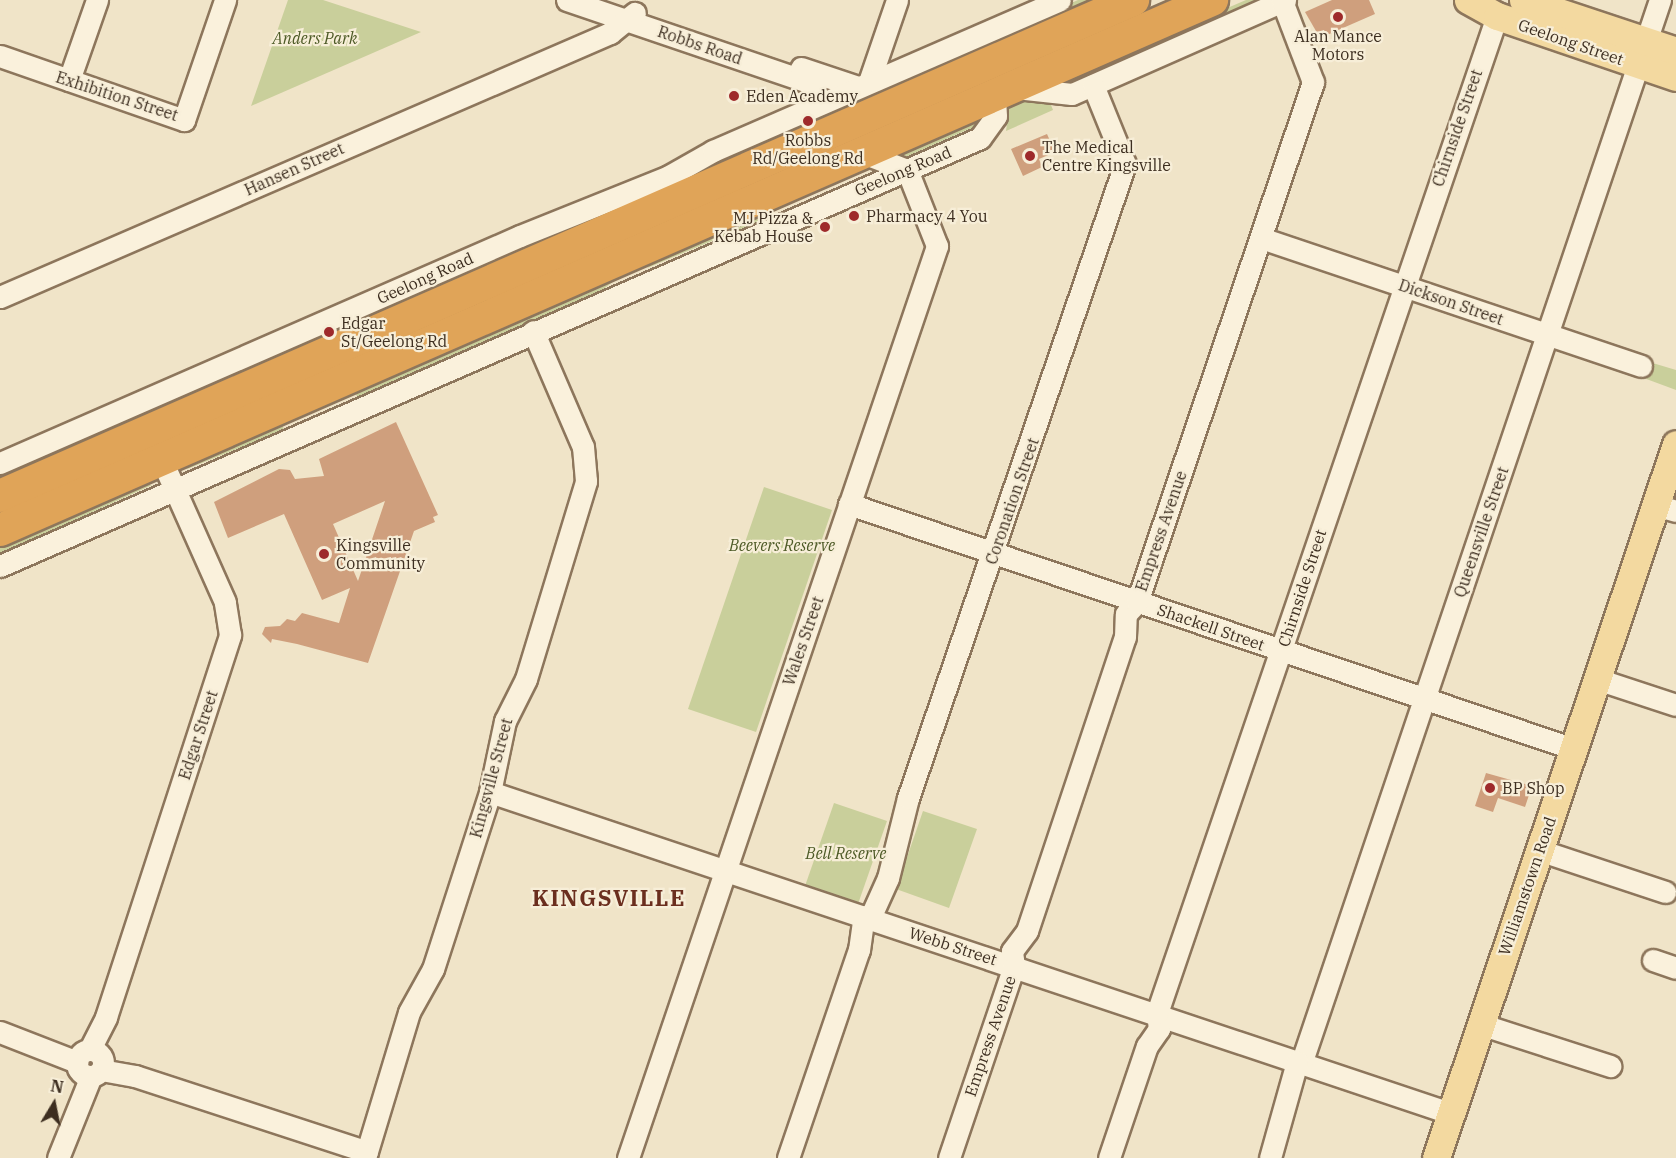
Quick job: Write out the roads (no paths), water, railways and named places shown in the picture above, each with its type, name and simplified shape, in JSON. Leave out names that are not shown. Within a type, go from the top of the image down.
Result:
[{"type":"highway","name":"Geelong Road","points":[[0,496],[1133,0]]},
{"type":"highway","name":"Geelong Road","points":[[0,530],[1212,0]]},
{"type":"highway","points":[[960,76],[1004,91]]},
{"type":"highway","points":[[672,201],[711,219]]},
{"type":"highway","points":[[148,430],[161,458]]},
{"type":"main road","name":"Geelong Street","points":[[1468,0],[1497,16],[1643,53],[1676,51]]},
{"type":"main road","name":"Geelong Street","points":[[1523,0],[1643,53],[1676,77]]},
{"type":"main road","name":"Williamstown Road","points":[[1436,1158],[1597,679],[1666,508],[1676,444]]},
{"type":"street","points":[[69,80],[96,0]]},
{"type":"street","name":"Exhibition Street","points":[[0,56],[184,120],[225,0]]},
{"type":"street","name":"Robbs Road","points":[[567,0],[618,11],[863,85]]},
{"type":"street","points":[[897,0],[863,85],[916,95]]},
{"type":"street","name":"Geelong Road","points":[[0,463],[1060,0]]},
{"type":"street","name":"Queensville Street","points":[[1270,1158],[1299,1063],[1660,0]]},
{"type":"street","points":[[1004,91],[1065,96],[1093,86],[1283,1]]},
{"type":"street","name":"Empress Avenue","points":[[949,1158],[1014,966],[1013,949],[1027,931],[1125,637],[1126,614],[1137,602],[1314,80],[1283,1]]},
{"type":"street","name":"Robbs Road","points":[[618,11],[808,82],[822,102]]},
{"type":"street","name":"Hansen Street","points":[[0,297],[588,40],[618,11]]},
{"type":"street","name":"Chirnside Street","points":[[1109,1158],[1147,1045],[1159,1031],[1157,1013],[1403,286],[1497,16]]},
{"type":"street","name":"Coronation Street","points":[[788,1158],[859,952],[867,917],[888,878],[908,798],[994,553],[1125,164],[1093,86]]},
{"type":"street","name":"Geelong Road","points":[[0,566],[615,294],[985,135],[1004,91]]},
{"type":"street","points":[[863,153],[907,170]]},
{"type":"street","points":[[672,201],[684,166]]},
{"type":"street","name":"Wales Street","points":[[628,1158],[937,246],[907,170]]},
{"type":"street","name":"Geelong Road","points":[[615,294],[670,237]]},
{"type":"street","name":"Dickson Street","points":[[1261,238],[1641,366]]},
{"type":"street","name":"Kingsville Street","points":[[368,1156],[409,1012],[431,974],[490,792],[505,721],[527,676],[587,471],[583,447],[533,331]]},
{"type":"street","name":"Edgar Street","points":[[58,1158],[230,635],[225,602],[161,458]]},
{"type":"street","name":"Shackell Street","points":[[849,504],[1574,749]]},
{"type":"street","points":[[1597,679],[1676,705]]},
{"type":"street","name":"Webb Street","points":[[490,792],[1157,1013],[1450,1113]]},
{"type":"street","points":[[1539,850],[1665,892]]},
{"type":"street","points":[[1653,960],[1676,968]]},
{"type":"street","points":[[1480,1024],[1610,1066]]},
{"type":"street","points":[[0,1032],[368,1156]]},
{"type":"place","name":"Alan Mance Motors","points":[[1338,17]]},
{"type":"place","name":"Eden Academy","points":[[734,96]]},
{"type":"place","name":"Robbs Rd/Geelong Rd","points":[[808,121]]},
{"type":"place","name":"The Medical Centre Kingsville","points":[[1030,156]]},
{"type":"place","name":"Pharmacy 4 You","points":[[854,216]]},
{"type":"place","name":"MJ Pizza & Kebab House","points":[[825,227]]},
{"type":"place","name":"Edgar St/Geelong Rd","points":[[329,332]]},
{"type":"place","name":"Kingsville Community","points":[[324,554]]},
{"type":"place","name":"BP Shop","points":[[1490,788]]},
{"type":"district","name":"KINGSVILLE","points":[[609,898]]},
{"type":"park label","name":"Anders Park","points":[[315,38]]},
{"type":"park label","name":"Beevers Reserve","points":[[782,545]]},
{"type":"park label","name":"Bell Reserve","points":[[846,853]]}]
